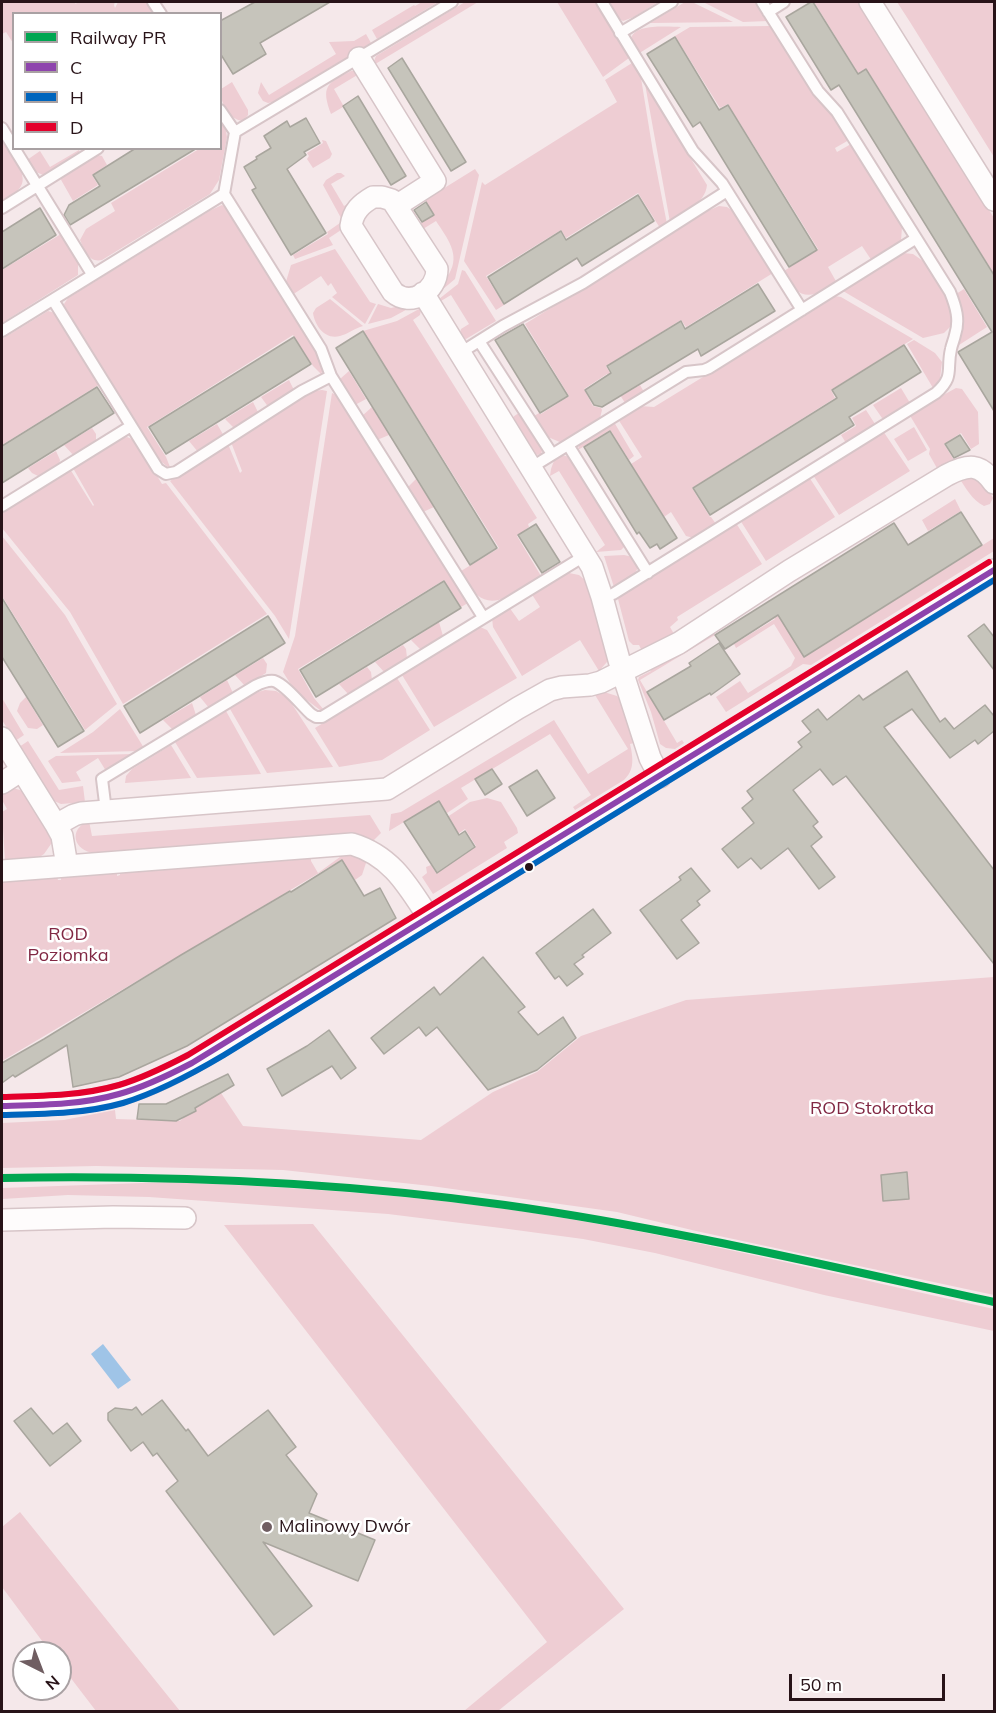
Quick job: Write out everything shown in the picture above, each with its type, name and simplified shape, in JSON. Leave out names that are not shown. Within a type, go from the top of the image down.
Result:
[{"type":"street","points":[[870,2],[994,200]]},
{"type":"street","points":[[359,58],[435,181],[396,206]]},
{"type":"street","points":[[374,197],[392,200],[396,206],[436,269],[437,276],[431,288],[405,299],[393,292],[351,226],[352,217],[356,211],[363,203],[374,197]]},
{"type":"street","points":[[423,293],[586,555],[596,576],[622,671],[650,758],[660,777]]},
{"type":"street","points":[[56,825],[74,815],[106,811],[387,789],[550,690],[601,682],[679,643],[789,571],[953,472],[976,467],[981,469],[994,483]]},
{"type":"street","points":[[2,1106],[58,1104],[105,1098],[154,1081],[214,1051],[994,570]]},
{"type":"street","points":[[2,738],[62,836],[67,866]]},
{"type":"street","points":[[2,783],[22,770]]},
{"type":"street","points":[[2,872],[352,844],[374,853],[389,863],[429,918]]},
{"type":"street","points":[[2,1220],[185,1218]]},
{"type":"lane","points":[[235,132],[452,2]]},
{"type":"lane","points":[[602,2],[693,151],[722,183],[802,310]]},
{"type":"lane","points":[[620,33],[672,2]]},
{"type":"lane","points":[[602,597],[613,594],[648,573],[936,393],[948,380],[951,347],[958,323],[957,311],[950,292],[837,112],[818,91],[762,2]]},
{"type":"lane","points":[[768,12],[784,2]]},
{"type":"lane","points":[[222,113],[235,132],[224,194],[321,349],[331,376],[483,617]]},
{"type":"lane","points":[[2,128],[12,145]]},
{"type":"lane","points":[[15,150],[92,274]]},
{"type":"lane","points":[[2,208],[95,150]]},
{"type":"lane","points":[[460,353],[503,326],[583,283],[727,191]]},
{"type":"lane","points":[[2,330],[224,194]]},
{"type":"lane","points":[[532,467],[686,372],[709,368],[915,239]]},
{"type":"lane","points":[[53,300],[162,472],[176,472],[302,391],[331,376]]},
{"type":"lane","points":[[479,341],[552,454]]},
{"type":"lane","points":[[2,506],[131,426]]},
{"type":"lane","points":[[568,445],[648,573]]},
{"type":"lane","points":[[106,811],[102,779],[255,686],[276,681],[311,714],[322,717],[586,555]]},
{"type":"green space","points":[[2,2],[74,2],[76,4],[77,2],[115,2],[115,8],[118,2],[147,2],[153,12],[12,12],[12,41],[6,32],[2,34]]},
{"type":"green space","points":[[422,2],[438,2],[377,39],[372,30]]},
{"type":"green space","points":[[465,2],[478,2],[372,66],[376,56]]},
{"type":"green space","points":[[557,2],[596,2],[629,58],[603,77]]},
{"type":"green space","points":[[607,2],[658,2],[623,21],[616,17]]},
{"type":"green space","points":[[685,2],[692,2],[733,22],[650,23]]},
{"type":"green space","points":[[703,2],[756,2],[768,21],[743,22]]},
{"type":"green space","points":[[814,2],[858,2],[994,218],[994,274],[866,68],[858,73]]},
{"type":"green space","points":[[897,2],[994,2],[994,157],[910,22]]},
{"type":"green space","points":[[771,26],[817,100],[829,109],[849,140],[835,148],[837,152],[851,144],[902,227],[901,241],[872,261],[862,246],[828,267],[837,283],[811,295],[805,295],[795,289],[784,271],[818,249],[728,104],[720,108],[675,36],[690,27]]},
{"type":"green space","points":[[681,27],[638,54],[632,44],[633,35],[644,28]]},
{"type":"green space","points":[[366,34],[371,43],[273,102],[263,101],[258,93],[261,82],[269,95],[336,54],[329,42],[354,41]]},
{"type":"green space","points":[[632,63],[641,78],[667,224],[660,228],[638,193],[566,238],[561,230],[486,276],[504,305],[496,310],[464,261],[482,182],[485,185],[617,102],[605,80]]},
{"type":"green space","points":[[351,71],[359,74],[334,89],[343,107],[331,114],[326,98],[328,87],[336,79]]},
{"type":"green space","points":[[232,82],[248,110],[248,115],[243,121],[233,117],[226,110],[222,100],[222,88]]},
{"type":"green space","points":[[645,84],[707,185],[698,202],[670,222]]},
{"type":"green space","points":[[222,123],[227,137],[219,180],[210,194],[102,260],[94,260],[86,252],[80,240],[86,229],[115,211],[111,203],[197,150],[222,150]]},
{"type":"green space","points":[[2,138],[20,168],[23,181],[17,191],[2,201]]},
{"type":"green space","points":[[322,140],[326,141],[332,154],[330,158],[313,168],[307,159],[309,156],[307,153],[323,143]]},
{"type":"green space","points":[[80,150],[80,153],[43,175],[34,171],[27,160],[40,151],[50,167]]},
{"type":"green space","points":[[98,155],[102,156],[107,165],[92,175],[98,185],[73,201],[60,178]]},
{"type":"green space","points":[[475,169],[479,175],[455,279],[436,295],[449,274],[454,260],[451,246],[436,221],[423,229],[419,224],[434,215],[425,200]]},
{"type":"green space","points":[[337,173],[345,176],[331,184],[344,206],[354,200],[341,230],[329,238],[333,245],[295,259],[293,255],[328,234],[327,232],[340,223],[341,218],[323,185],[326,180]]},
{"type":"green space","points":[[222,205],[228,209],[321,361],[323,370],[321,374],[313,366],[293,335],[147,427],[166,457],[170,467],[168,467],[159,460],[64,304],[68,298]]},
{"type":"green space","points":[[719,206],[733,211],[773,273],[686,327],[681,320],[606,366],[623,395],[640,385],[644,392],[625,403],[607,374],[584,389],[593,406],[601,408],[600,418],[562,443],[548,437],[534,416],[569,396],[525,324],[705,212]]},
{"type":"green space","points":[[61,234],[78,263],[78,275],[2,323],[2,270]]},
{"type":"green space","points":[[335,249],[370,302],[376,304],[365,324],[332,297],[337,293],[331,283],[328,286],[321,276],[292,295],[285,285],[291,265]]},
{"type":"green space","points":[[903,253],[913,254],[923,261],[949,301],[953,317],[952,325],[944,333],[923,338],[843,291]]},
{"type":"green space","points":[[462,270],[465,271],[496,321],[466,339],[462,338],[460,333],[461,329],[469,324],[451,295],[441,301],[439,299],[458,284]]},
{"type":"green space","points":[[964,289],[987,327],[959,345],[957,342],[961,318],[956,294]]},
{"type":"green space","points":[[835,296],[841,297],[913,339],[831,390],[835,398],[692,488],[716,524],[694,538],[686,536],[671,512],[664,517],[631,464],[642,457],[618,419],[640,406],[654,407]]},
{"type":"green space","points":[[330,299],[363,326],[335,337],[325,334],[316,323],[313,313],[316,308]]},
{"type":"green space","points":[[413,303],[415,305],[391,318],[368,324],[378,304],[391,308]]},
{"type":"green space","points":[[421,310],[420,315],[413,320],[537,518],[517,536],[541,576],[502,599],[493,601],[477,595],[464,577],[461,571],[499,548],[363,331],[397,321]]},
{"type":"green space","points":[[48,311],[55,313],[100,384],[2,445],[2,339]]},
{"type":"green space","points":[[914,340],[935,353],[942,362],[940,379],[933,388],[907,344]]},
{"type":"green space","points":[[349,371],[366,399],[355,405],[340,379]]},
{"type":"green space","points":[[289,380],[295,392],[269,408],[261,397]]},
{"type":"green space","points":[[901,388],[910,403],[884,419],[882,418],[873,405]]},
{"type":"green space","points":[[956,388],[962,389],[978,412],[979,444],[971,449],[961,433],[944,444],[954,460],[938,470],[929,454],[930,449],[909,414]]},
{"type":"green space","points":[[313,391],[327,391],[289,639],[275,616],[170,481],[228,444],[240,473],[242,471],[231,442]]},
{"type":"green space","points":[[332,393],[338,396],[468,603],[461,607],[444,580],[298,669],[314,698],[324,710],[320,710],[295,691],[283,672],[295,636]]},
{"type":"green space","points":[[253,402],[259,414],[235,429],[225,419]]},
{"type":"green space","points":[[372,407],[389,435],[377,440],[362,416]]},
{"type":"green space","points":[[866,410],[875,424],[846,443],[841,435],[856,426],[852,418]]},
{"type":"green space","points":[[520,412],[543,448],[541,454],[535,453],[513,417]]},
{"type":"green space","points":[[614,422],[634,456],[629,460],[610,430],[578,450],[579,444]]},
{"type":"green space","points":[[217,424],[224,436],[198,452],[189,441]]},
{"type":"green space","points":[[914,427],[927,450],[908,461],[894,439]]},
{"type":"green space","points":[[92,428],[96,434],[96,442],[74,456],[64,445]]},
{"type":"green space","points":[[883,431],[910,471],[839,515],[813,475]]},
{"type":"green space","points":[[127,437],[137,443],[162,484],[166,483],[267,614],[123,704],[70,612],[2,528],[2,512],[70,469],[93,506],[73,468]]},
{"type":"green space","points":[[56,451],[60,460],[59,465],[40,477],[28,468]]},
{"type":"green space","points":[[562,455],[570,457],[626,545],[621,550],[596,552],[605,545],[559,471],[550,476],[555,458]]},
{"type":"green space","points":[[971,475],[985,483],[993,498],[990,504],[984,506],[976,500],[959,478]]},
{"type":"green space","points":[[809,477],[835,517],[766,561],[740,520]]},
{"type":"green space","points":[[416,479],[434,507],[423,512],[408,487]]},
{"type":"green space","points":[[955,499],[961,511],[928,531],[922,520]]},
{"type":"green space","points":[[736,523],[762,564],[677,617],[678,620],[670,627],[674,634],[684,629],[642,651],[639,645],[633,645],[629,641],[618,599]]},
{"type":"green space","points":[[2,536],[65,615],[117,704],[85,730],[2,596]]},
{"type":"green space","points":[[994,538],[994,551],[811,665],[803,664],[726,712],[716,697],[740,681],[748,693],[791,666],[795,658],[774,624],[736,648],[734,644],[775,619],[765,603],[769,600],[804,657]]},
{"type":"green space","points":[[604,556],[633,557],[638,566],[637,570],[629,580],[614,587]]},
{"type":"green space","points":[[569,573],[579,575],[586,581],[607,650],[607,662],[599,671],[580,640],[522,676],[493,627],[492,618],[509,607],[519,621],[540,607],[531,593]]},
{"type":"green space","points":[[439,622],[443,636],[421,650],[411,640]]},
{"type":"green space","points":[[480,627],[487,630],[517,678],[434,727],[402,675]]},
{"type":"green space","points":[[713,631],[715,635],[640,680],[677,743],[682,740],[684,743],[675,749],[666,748],[660,744],[651,712],[638,680],[639,677],[651,671],[649,667]]},
{"type":"green space","points":[[403,645],[407,658],[385,673],[375,662]]},
{"type":"green space","points":[[263,658],[267,664],[266,673],[245,686],[235,675]]},
{"type":"green space","points":[[367,667],[371,672],[372,680],[349,695],[339,684]]},
{"type":"green space","points":[[397,678],[430,730],[382,760],[339,767],[315,728]]},
{"type":"green space","points":[[227,680],[233,693],[209,708],[200,697]]},
{"type":"green space","points":[[265,690],[276,691],[288,698],[333,767],[267,773],[230,709],[255,693]]},
{"type":"green space","points":[[604,692],[617,696],[623,703],[634,743],[630,744],[632,768],[624,780],[575,810],[573,807],[591,795],[550,734],[461,788],[468,799],[447,813],[439,801],[389,831],[391,814],[401,812],[554,720],[588,774],[628,749],[595,695]]},
{"type":"green space","points":[[26,697],[43,725],[37,729],[28,728],[17,711],[20,703]]},
{"type":"green space","points":[[2,698],[24,735],[15,741],[2,720]]},
{"type":"green space","points":[[192,703],[196,715],[173,730],[163,720]]},
{"type":"green space","points":[[120,709],[144,748],[140,751],[60,753],[93,732]]},
{"type":"green space","points":[[226,711],[261,774],[197,778],[175,742]]},
{"type":"green space","points":[[28,741],[59,790],[83,786],[85,802],[61,804],[52,800],[19,747]]},
{"type":"green space","points":[[171,745],[191,778],[125,783],[126,776],[132,769]]},
{"type":"green space","points":[[133,754],[106,771],[98,758],[76,772],[81,781],[62,783],[48,761],[56,756]]},
{"type":"green space","points":[[13,788],[26,794],[52,835],[51,844],[38,858],[5,861],[2,812],[7,809],[2,800],[2,792]]},
{"type":"green space","points":[[487,798],[501,802],[518,833],[504,842],[507,848],[433,894],[422,877],[427,873],[426,867],[431,865],[436,873],[476,846],[465,829],[443,844],[432,827],[470,802]]},
{"type":"green space","points":[[370,815],[381,833],[373,841],[359,836],[341,834],[95,853],[82,848],[76,839],[78,829],[89,821],[92,836]]},
{"type":"green space","name":"ROD Poziomka","points":[[344,854],[356,855],[367,860],[362,875],[355,880],[341,860],[2,1061],[2,881],[57,876],[58,880],[61,880],[61,876],[117,872],[117,876],[120,872],[311,856],[311,861],[318,873]]},
{"type":"green space","name":"ROD Stokrotka","points":[[994,977],[994,1295],[617,1212],[431,1186],[283,1170],[96,1166],[2,1168],[2,1123],[64,1120],[115,1110],[116,1119],[180,1121],[193,1106],[221,1093],[243,1126],[421,1140],[493,1092],[537,1072],[581,1036],[686,1000]]},
{"type":"green space","points":[[170,1182],[394,1196],[527,1212],[644,1232],[994,1309],[994,1331],[824,1295],[655,1253],[583,1239],[501,1228],[388,1214],[149,1197],[68,1195],[2,1199],[2,1188]]},
{"type":"green space","points":[[313,1224],[624,1609],[498,1711],[464,1711],[547,1642],[224,1225]]},
{"type":"green space","points":[[20,1512],[180,1711],[96,1711],[72,1680],[72,1641],[42,1641],[2,1587],[2,1527]]},
{"type":"water","points":[[103,1344],[131,1380],[118,1389],[91,1354]]},
{"type":"building","points":[[255,2],[330,2],[260,43],[266,54],[233,74],[222,56],[222,20]]},
{"type":"building","points":[[811,2],[858,74],[866,69],[994,275],[994,411],[958,352],[992,332],[839,85],[831,90],[786,17]]},
{"type":"building","points":[[675,37],[719,110],[728,105],[817,250],[789,267],[700,122],[693,127],[647,54]]},
{"type":"building","points":[[402,58],[466,162],[451,171],[388,68]]},
{"type":"building","points":[[358,96],[406,176],[391,185],[343,106]]},
{"type":"building","points":[[306,118],[320,143],[304,152],[306,155],[287,169],[326,233],[291,255],[252,190],[256,188],[244,167],[271,148],[264,136],[287,121],[290,127]]},
{"type":"building","points":[[133,150],[194,150],[70,225],[64,215],[69,205],[100,186],[93,175]]},
{"type":"building","points":[[638,195],[654,221],[582,266],[577,258],[504,304],[488,277],[561,231],[566,240]]},
{"type":"building","points":[[426,202],[434,215],[422,222],[414,210]]},
{"type":"building","points":[[40,208],[56,235],[2,269],[2,232]]},
{"type":"building","points":[[758,284],[775,311],[701,356],[698,349],[602,407],[594,405],[585,390],[611,373],[607,366],[681,321],[685,329]]},
{"type":"building","points":[[523,324],[568,396],[540,413],[495,340]]},
{"type":"building","points":[[363,331],[497,548],[470,565],[336,348]]},
{"type":"building","points":[[294,337],[311,364],[166,454],[149,427]]},
{"type":"building","points":[[904,345],[921,372],[849,417],[854,425],[710,515],[693,488],[837,398],[832,390]]},
{"type":"building","points":[[97,387],[114,413],[2,483],[2,446]]},
{"type":"building","points":[[610,431],[677,538],[660,549],[657,544],[650,548],[639,532],[637,534],[584,447]]},
{"type":"building","points":[[960,435],[970,450],[954,458],[945,444]]},
{"type":"building","points":[[961,512],[982,545],[804,657],[778,615],[725,649],[715,635],[894,523],[908,545]]},
{"type":"building","points":[[536,524],[560,562],[542,573],[518,535]]},
{"type":"building","points":[[444,581],[461,608],[316,697],[300,670]]},
{"type":"building","points":[[2,598],[84,731],[58,747],[2,657]]},
{"type":"building","points":[[268,616],[285,643],[140,733],[124,706]]},
{"type":"building","points":[[984,624],[994,637],[994,670],[968,636]]},
{"type":"building","points":[[719,643],[740,674],[711,695],[710,693],[664,720],[647,692],[691,666],[689,663]]},
{"type":"building","points":[[907,671],[940,722],[945,718],[954,729],[985,705],[994,716],[994,731],[978,744],[975,740],[950,758],[912,709],[884,727],[994,870],[994,964],[846,776],[833,785],[820,769],[793,790],[818,822],[813,826],[822,837],[811,846],[835,877],[819,889],[788,848],[761,869],[751,858],[738,868],[722,849],[754,823],[742,808],[753,799],[747,791],[802,747],[798,742],[811,732],[802,721],[818,709],[827,720],[859,695],[863,700]]},
{"type":"building","points":[[492,769],[502,784],[485,795],[475,779]]},
{"type":"building","points":[[537,770],[555,798],[527,816],[509,787]]},
{"type":"building","points":[[439,801],[459,835],[465,831],[475,847],[437,873],[404,822]]},
{"type":"building","points":[[342,860],[364,896],[380,888],[396,918],[187,1046],[119,1077],[73,1087],[67,1045],[2,1083],[2,1063]]},
{"type":"building","points":[[691,868],[710,891],[697,901],[700,905],[681,920],[699,943],[677,959],[640,910],[681,880],[679,877]]},
{"type":"building","points":[[593,909],[611,933],[574,964],[583,974],[567,986],[559,976],[555,979],[536,953]]},
{"type":"building","points":[[483,957],[525,1007],[518,1012],[538,1035],[563,1017],[576,1038],[537,1070],[488,1090],[437,1027],[426,1036],[419,1027],[384,1054],[371,1038],[434,987],[440,995]]},
{"type":"building","points":[[329,1030],[356,1068],[341,1079],[332,1066],[282,1096],[267,1069],[307,1046]]},
{"type":"building","points":[[228,1074],[234,1085],[195,1108],[196,1111],[176,1121],[137,1119],[139,1104],[166,1104]]},
{"type":"building","points":[[907,1172],[909,1199],[883,1201],[881,1175]]},
{"type":"building","name":"Malinowy Dwór","points":[[162,1400],[208,1456],[268,1410],[296,1447],[286,1455],[317,1494],[309,1513],[375,1540],[358,1581],[263,1542],[312,1606],[274,1635],[166,1491],[178,1481],[157,1453],[153,1456],[143,1442],[131,1451],[108,1420],[108,1413],[115,1408],[132,1410],[136,1407],[142,1415]]},
{"type":"building","points":[[31,1408],[53,1434],[67,1423],[81,1441],[50,1466],[14,1421]]},
{"type":"rail line","name":"PR","points":[[2,1178],[191,1179],[317,1186],[442,1197],[628,1225],[994,1302]]},
{"type":"transit line","name":"D","points":[[2,1097],[61,1095],[105,1089],[145,1076],[188,1055],[989,562]]},
{"type":"transit line","name":"C","points":[[2,1106],[61,1104],[105,1098],[147,1084],[192,1063],[994,570]]},
{"type":"transit line","name":"H","points":[[2,1115],[63,1113],[108,1107],[149,1094],[187,1076],[994,580]]},
{"type":"place","name":"Malinowy Dwór","points":[[267,1527]]}]
